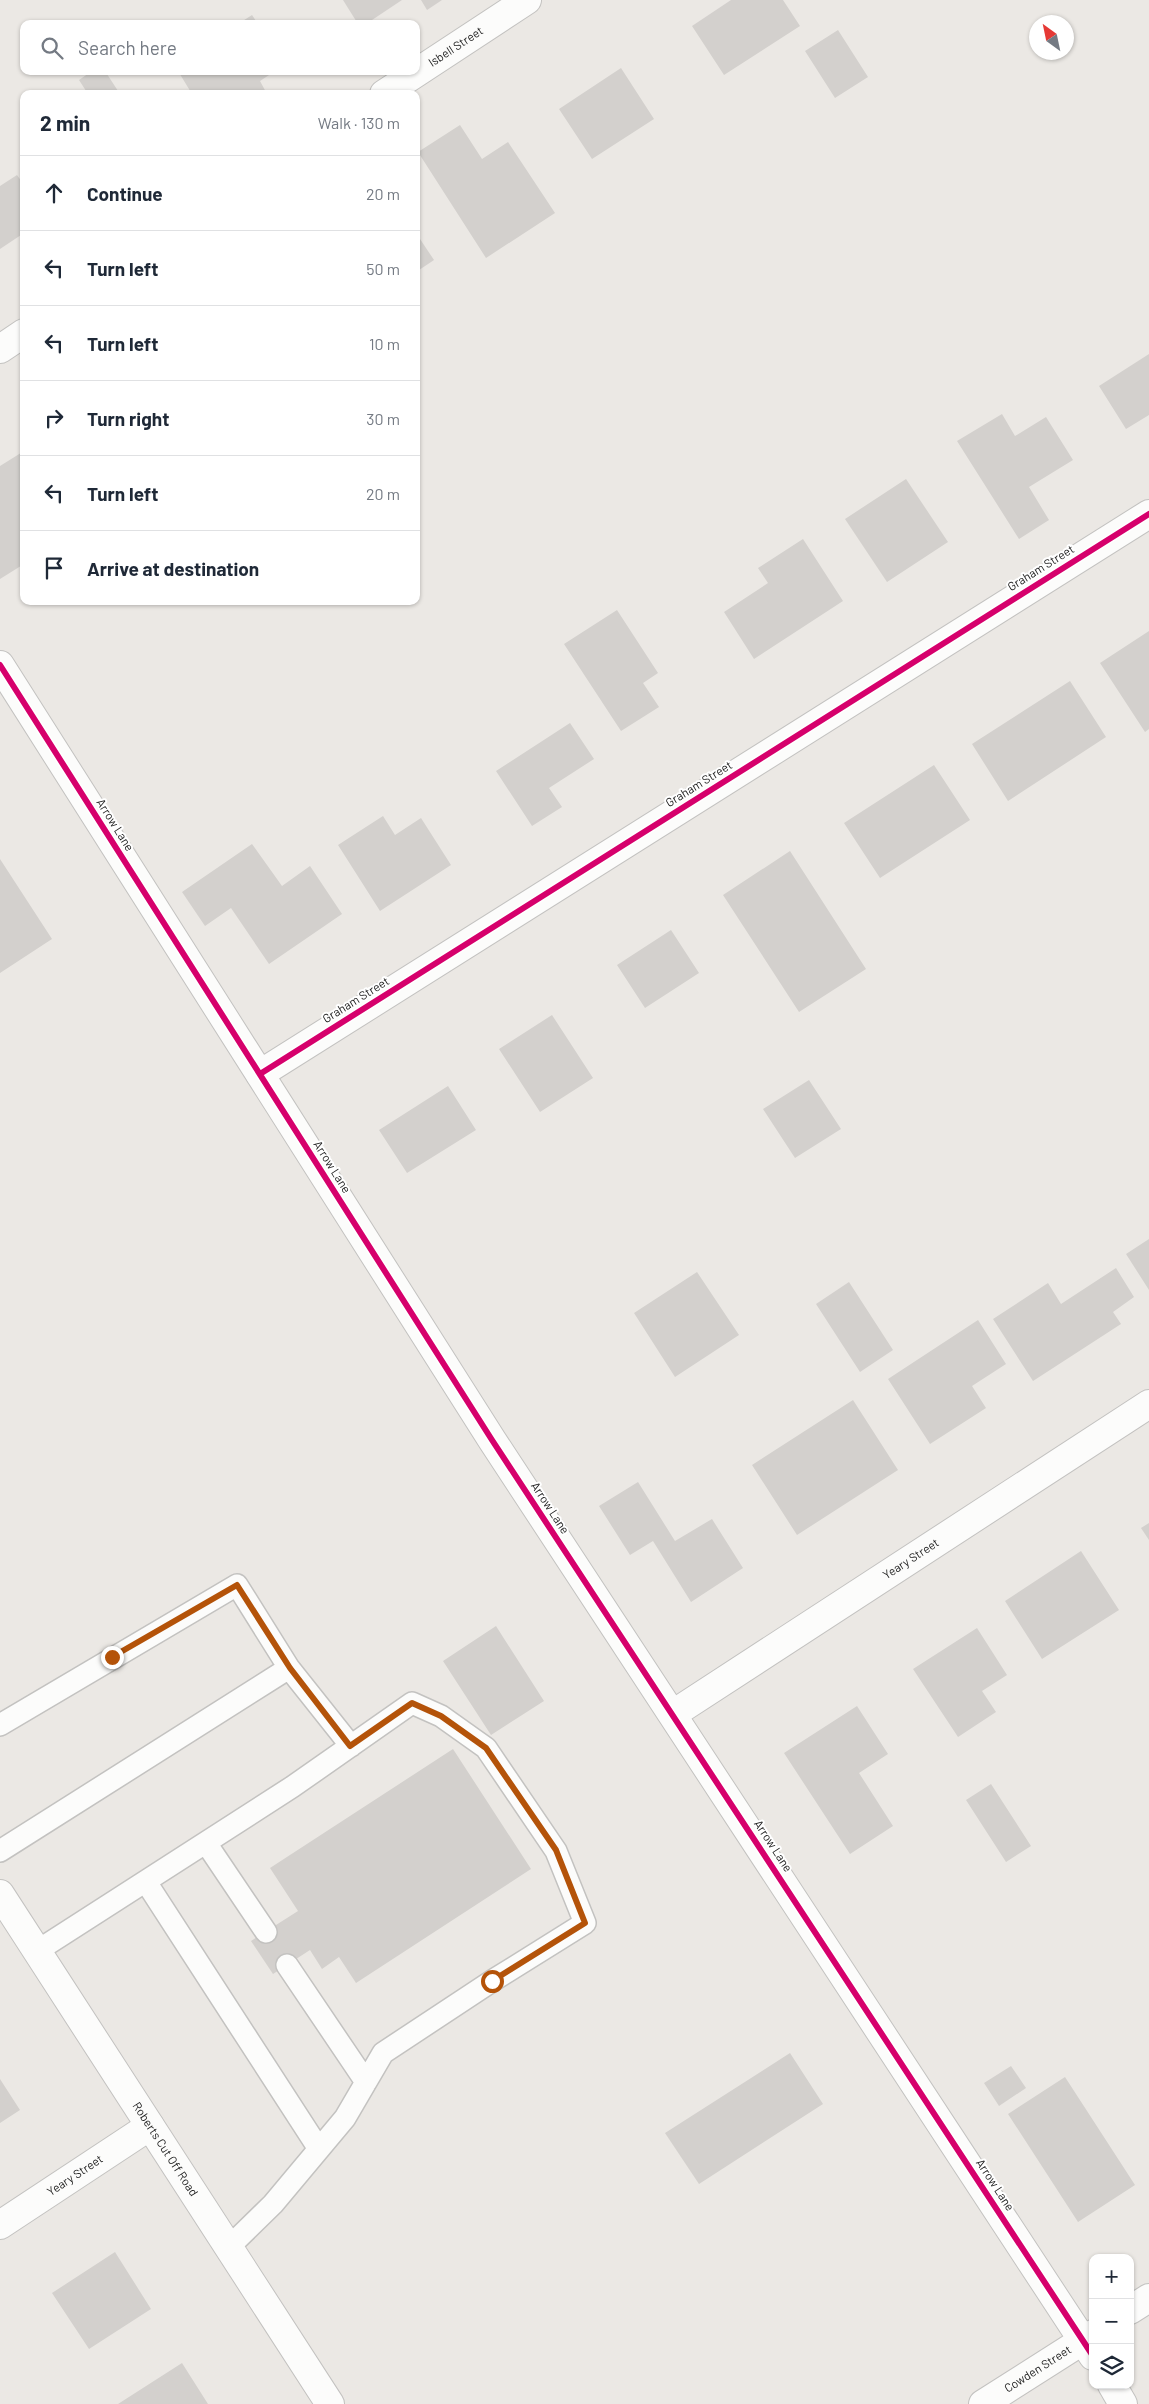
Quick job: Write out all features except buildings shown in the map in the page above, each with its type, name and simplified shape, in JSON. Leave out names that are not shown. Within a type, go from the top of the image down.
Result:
[{"type":"street","name":"Isbell Street","points":[[420,70],[528,0]]},
{"type":"street","name":"Isbell Street","points":[[390,90],[413,75]]},
{"type":"street","points":[[0,349],[20,336]]},
{"type":"street","name":"Graham Street","points":[[260,1074],[1149,514]]},
{"type":"street","name":"Arrow Lane","points":[[0,665],[492,1440],[1089,2341]]},
{"type":"street","name":"Yeary Street","points":[[673,1714],[1149,1404]]},
{"type":"street","name":"Roberts Cut Off Road","points":[[0,1894],[330,2404]]},
{"type":"street","name":"Yeary Street","points":[[0,2225],[150,2126]]},
{"type":"street","points":[[1134,2307],[1149,2298]]},
{"type":"street","name":"Cowden Street","points":[[983,2404],[1089,2344]]},
{"type":"street","points":[[1115,2389],[1124,2404]]},
{"type":"lane","points":[[0,1725],[237,1585],[290,1668],[350,1746]]},
{"type":"lane","points":[[0,1850],[290,1668]]},
{"type":"lane","points":[[37,1951],[206,1843],[412,1703],[441,1716],[486,1748],[556,1850],[585,1923],[492,1981],[383,2053],[345,2118],[273,2204],[229,2247]]},
{"type":"lane","points":[[206,1843],[266,1932]]},
{"type":"lane","points":[[146,1882],[319,2149]]},
{"type":"lane","points":[[287,1965],[366,2082]]},
{"type":"cycle path","points":[[260,1074],[1149,514]]},
{"type":"cycle path","points":[[0,665],[492,1440],[1089,2350]]},
{"type":"route","points":[[112,1657],[237,1585],[290,1668],[350,1746],[412,1703],[441,1716],[486,1748],[556,1850],[585,1923],[492,1981]]}]
